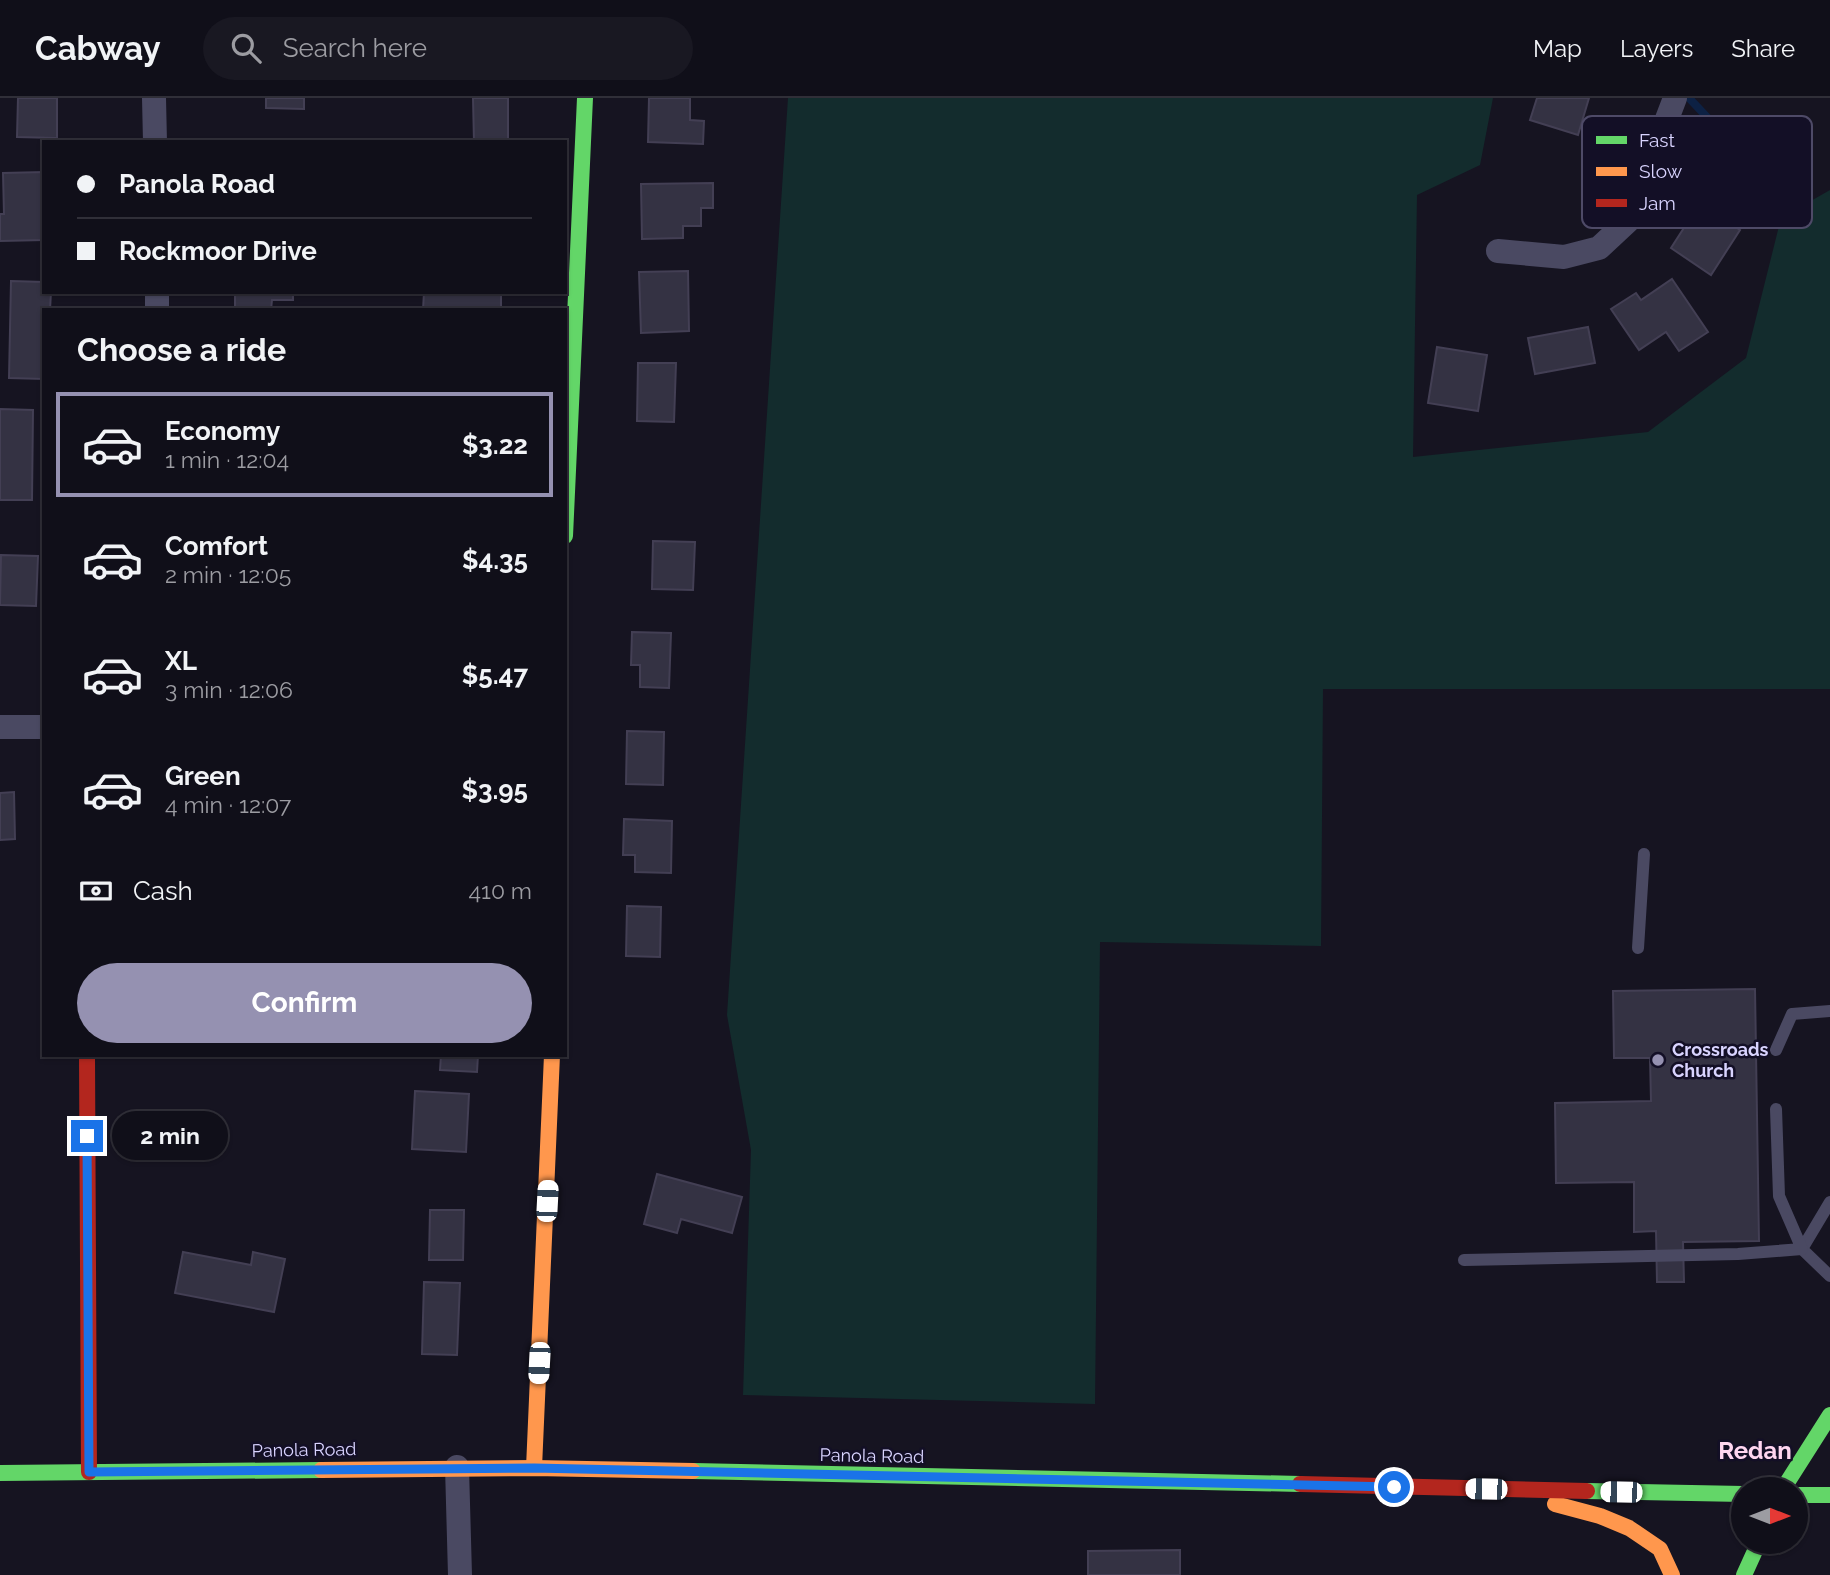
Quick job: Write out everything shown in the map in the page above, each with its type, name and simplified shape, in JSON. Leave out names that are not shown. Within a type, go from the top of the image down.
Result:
[{"type":"main road","points":[[567,490],[584,98]]},
{"type":"main road","points":[[86,1057],[89,1472]]},
{"type":"main road","points":[[534,1468],[552,1057]]},
{"type":"main road","points":[[1791,1477],[1830,1415]]},
{"type":"main road","name":"Panola Road","points":[[0,1473],[457,1467],[1731,1494]]},
{"type":"main road","points":[[1486,1489],[1535,1498],[1600,1516],[1629,1528],[1660,1549],[1672,1575]]},
{"type":"main road","points":[[1808,1495],[1830,1495]]},
{"type":"main road","points":[[1744,1575],[1754,1554]]},
{"type":"street","points":[[154,98],[155,140]]},
{"type":"street","points":[[1668,116],[1675,98]]},
{"type":"street","points":[[1498,251],[1564,257],[1599,248],[1620,228]]},
{"type":"street","points":[[0,727],[42,727]]},
{"type":"street","points":[[457,1467],[460,1575]]},
{"type":"lane","points":[[1638,948],[1644,853]]},
{"type":"lane","points":[[1776,1050],[1792,1014],[1830,1011]]},
{"type":"lane","points":[[1776,1109],[1779,1196],[1802,1249],[1830,1276]]},
{"type":"lane","points":[[1802,1249],[1830,1202]]},
{"type":"lane","points":[[1464,1260],[1738,1254],[1802,1249]]},
{"type":"green space","points":[[788,98],[1493,98],[1480,165],[1417,195],[1413,457],[1648,432],[1746,358],[1778,228],[1812,228],[1812,200],[1830,190],[1830,689],[1323,689],[1321,946],[1100,942],[1095,1404],[743,1395],[751,1150],[727,1015]]},
{"type":"building","points":[[18,98],[57,98],[57,138],[17,137]]},
{"type":"building","points":[[266,98],[304,98],[304,109],[266,108]]},
{"type":"building","points":[[473,98],[508,98],[508,140],[474,140]]},
{"type":"building","points":[[649,98],[690,98],[690,120],[704,121],[703,144],[648,142]]},
{"type":"building","points":[[1537,98],[1589,98],[1578,135],[1530,120]]},
{"type":"building","points":[[42,172],[42,240],[0,241],[0,214],[4,214],[3,173]]},
{"type":"building","points":[[713,183],[713,208],[701,208],[701,226],[683,226],[683,238],[642,239],[641,184]]},
{"type":"building","points":[[1684,228],[1740,230],[1711,275],[1671,248]]},
{"type":"building","points":[[688,271],[689,331],[641,333],[639,272]]},
{"type":"building","points":[[1672,279],[1708,332],[1679,351],[1666,332],[1639,350],[1611,309],[1636,293],[1641,300]]},
{"type":"building","points":[[11,281],[42,282],[42,294],[51,294],[50,308],[42,308],[42,379],[9,378]]},
{"type":"building","points":[[235,294],[293,294],[293,300],[272,300],[271,308],[235,308]]},
{"type":"building","points":[[424,294],[501,294],[501,308],[423,308]]},
{"type":"building","points":[[1588,327],[1595,363],[1535,374],[1528,338]]},
{"type":"building","points":[[1437,347],[1487,355],[1478,411],[1428,403]]},
{"type":"building","points":[[638,363],[676,363],[674,422],[637,421]]},
{"type":"building","points":[[0,409],[33,410],[32,500],[0,500]]},
{"type":"building","points":[[653,541],[695,542],[693,590],[652,589]]},
{"type":"building","points":[[1,555],[38,556],[36,606],[0,605]]},
{"type":"building","points":[[632,632],[671,633],[669,688],[640,687],[640,665],[631,665]]},
{"type":"building","points":[[627,731],[664,732],[663,785],[626,784]]},
{"type":"building","points":[[14,792],[15,839],[0,840],[0,793]]},
{"type":"building","points":[[624,819],[672,821],[671,873],[635,872],[635,855],[623,855]]},
{"type":"building","points":[[627,906],[661,907],[660,957],[626,956]]},
{"type":"building","points":[[1755,989],[1759,1241],[1683,1242],[1684,1282],[1657,1282],[1656,1231],[1634,1232],[1634,1182],[1556,1183],[1555,1103],[1651,1101],[1650,1058],[1614,1058],[1613,991]]},
{"type":"building","points":[[441,1057],[478,1057],[477,1072],[440,1070]]},
{"type":"building","points":[[415,1091],[469,1094],[466,1152],[412,1149]]},
{"type":"building","points":[[657,1174],[742,1197],[732,1233],[681,1219],[677,1233],[644,1224]]},
{"type":"building","points":[[430,1210],[464,1210],[463,1260],[429,1260]]},
{"type":"building","points":[[183,1252],[251,1265],[253,1252],[285,1259],[274,1312],[175,1293]]},
{"type":"building","points":[[424,1282],[460,1283],[457,1355],[422,1354]]},
{"type":"building","points":[[1180,1550],[1180,1575],[1088,1575],[1088,1551]]},
{"type":"waterway","points":[[1689,98],[1706,116]]},
{"type":"traffic: fast","points":[[567,492],[585,98]]},
{"type":"traffic: fast","points":[[1791,1477],[1830,1415]]},
{"type":"traffic: fast","points":[[0,1473],[321,1470]]},
{"type":"traffic: fast","points":[[693,1471],[1300,1484]]},
{"type":"traffic: fast","points":[[1587,1491],[1731,1494]]},
{"type":"traffic: fast","points":[[1808,1495],[1830,1495]]},
{"type":"traffic: fast","points":[[1744,1575],[1754,1554]]},
{"type":"traffic: slow","points":[[534,1468],[552,1057]]},
{"type":"traffic: slow","points":[[321,1470],[534,1468],[693,1471]]},
{"type":"traffic: slow","points":[[1555,1504],[1600,1516],[1629,1528],[1660,1549],[1672,1575]]},
{"type":"traffic: jam","points":[[87,1057],[89,1472]]},
{"type":"traffic: jam","points":[[1300,1484],[1587,1491]]},
{"type":"place","name":"Crossroads Church","points":[[1658,1060]]},
{"type":"district","name":"Redan","points":[[1755,1451]]},
{"type":"route","points":[[87,1136],[89,1472],[457,1467],[1394,1487]]}]
